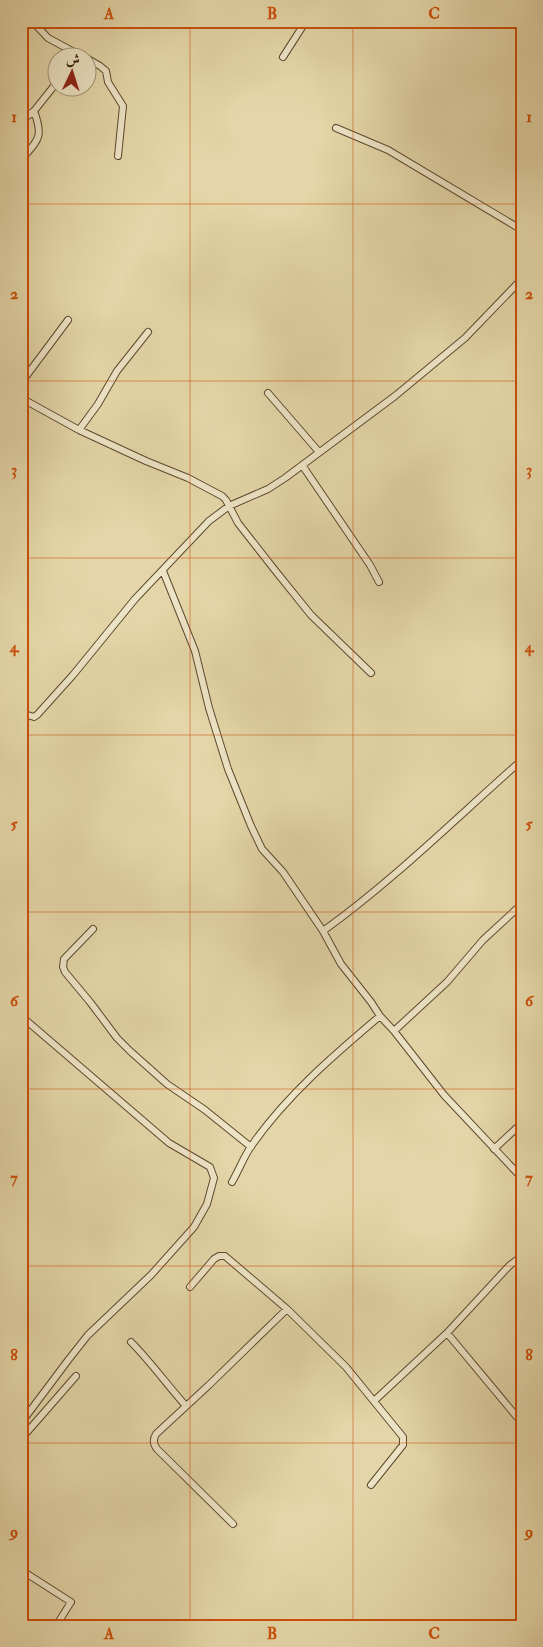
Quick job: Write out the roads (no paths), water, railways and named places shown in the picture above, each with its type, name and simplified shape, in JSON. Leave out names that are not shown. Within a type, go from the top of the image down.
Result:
[{"type":"street","points":[[32,21],[48,38],[64,48]]},
{"type":"street","points":[[283,57],[306,21]]},
{"type":"street","points":[[98,65],[106,71],[108,82],[123,106],[118,156]]},
{"type":"street","points":[[21,121],[34,111],[48,94]]},
{"type":"street","points":[[21,160],[40,137],[40,130],[34,111]]},
{"type":"street","points":[[336,128],[388,150],[522,230]]},
{"type":"street","points":[[21,713],[30,717],[37,715],[73,675],[135,599],[164,571],[209,521],[229,506],[268,489],[285,478],[395,396],[465,338],[521,282]]},
{"type":"street","points":[[21,383],[68,320]]},
{"type":"street","points":[[80,430],[98,404],[116,371],[148,332]]},
{"type":"street","points":[[268,393],[319,452]]},
{"type":"street","points":[[21,398],[80,430],[146,461],[188,478],[222,496],[244,531],[311,615],[371,673]]},
{"type":"street","points":[[302,465],[380,582]]},
{"type":"street","points":[[164,571],[195,651],[209,708],[228,768],[262,849],[283,872],[323,932],[341,964],[380,1016],[444,1095],[522,1178]]},
{"type":"street","points":[[323,932],[412,859],[522,760]]},
{"type":"street","points":[[394,1031],[447,982],[482,940],[522,904]]},
{"type":"street","points":[[93,929],[64,959],[63,967],[65,972],[130,1052],[167,1084],[201,1107],[251,1147]]},
{"type":"street","points":[[21,1016],[169,1143],[210,1167],[214,1178],[211,1195],[194,1227],[151,1275],[88,1335],[21,1423]]},
{"type":"street","points":[[232,1182],[251,1147],[298,1090],[346,1044],[380,1016]]},
{"type":"street","points":[[494,1149],[522,1123]]},
{"type":"street","points":[[190,1287],[214,1259],[219,1256],[225,1256],[287,1309],[346,1367],[403,1437],[404,1441],[403,1445],[371,1485]]},
{"type":"street","points":[[374,1401],[446,1334],[509,1266],[522,1256]]},
{"type":"street","points":[[233,1524],[155,1447],[156,1434],[287,1309]]},
{"type":"street","points":[[446,1334],[522,1423]]},
{"type":"street","points":[[131,1342],[149,1360],[168,1387],[186,1406]]},
{"type":"street","points":[[21,1439],[76,1376]]},
{"type":"street","points":[[21,1570],[71,1602],[56,1626]]}]
